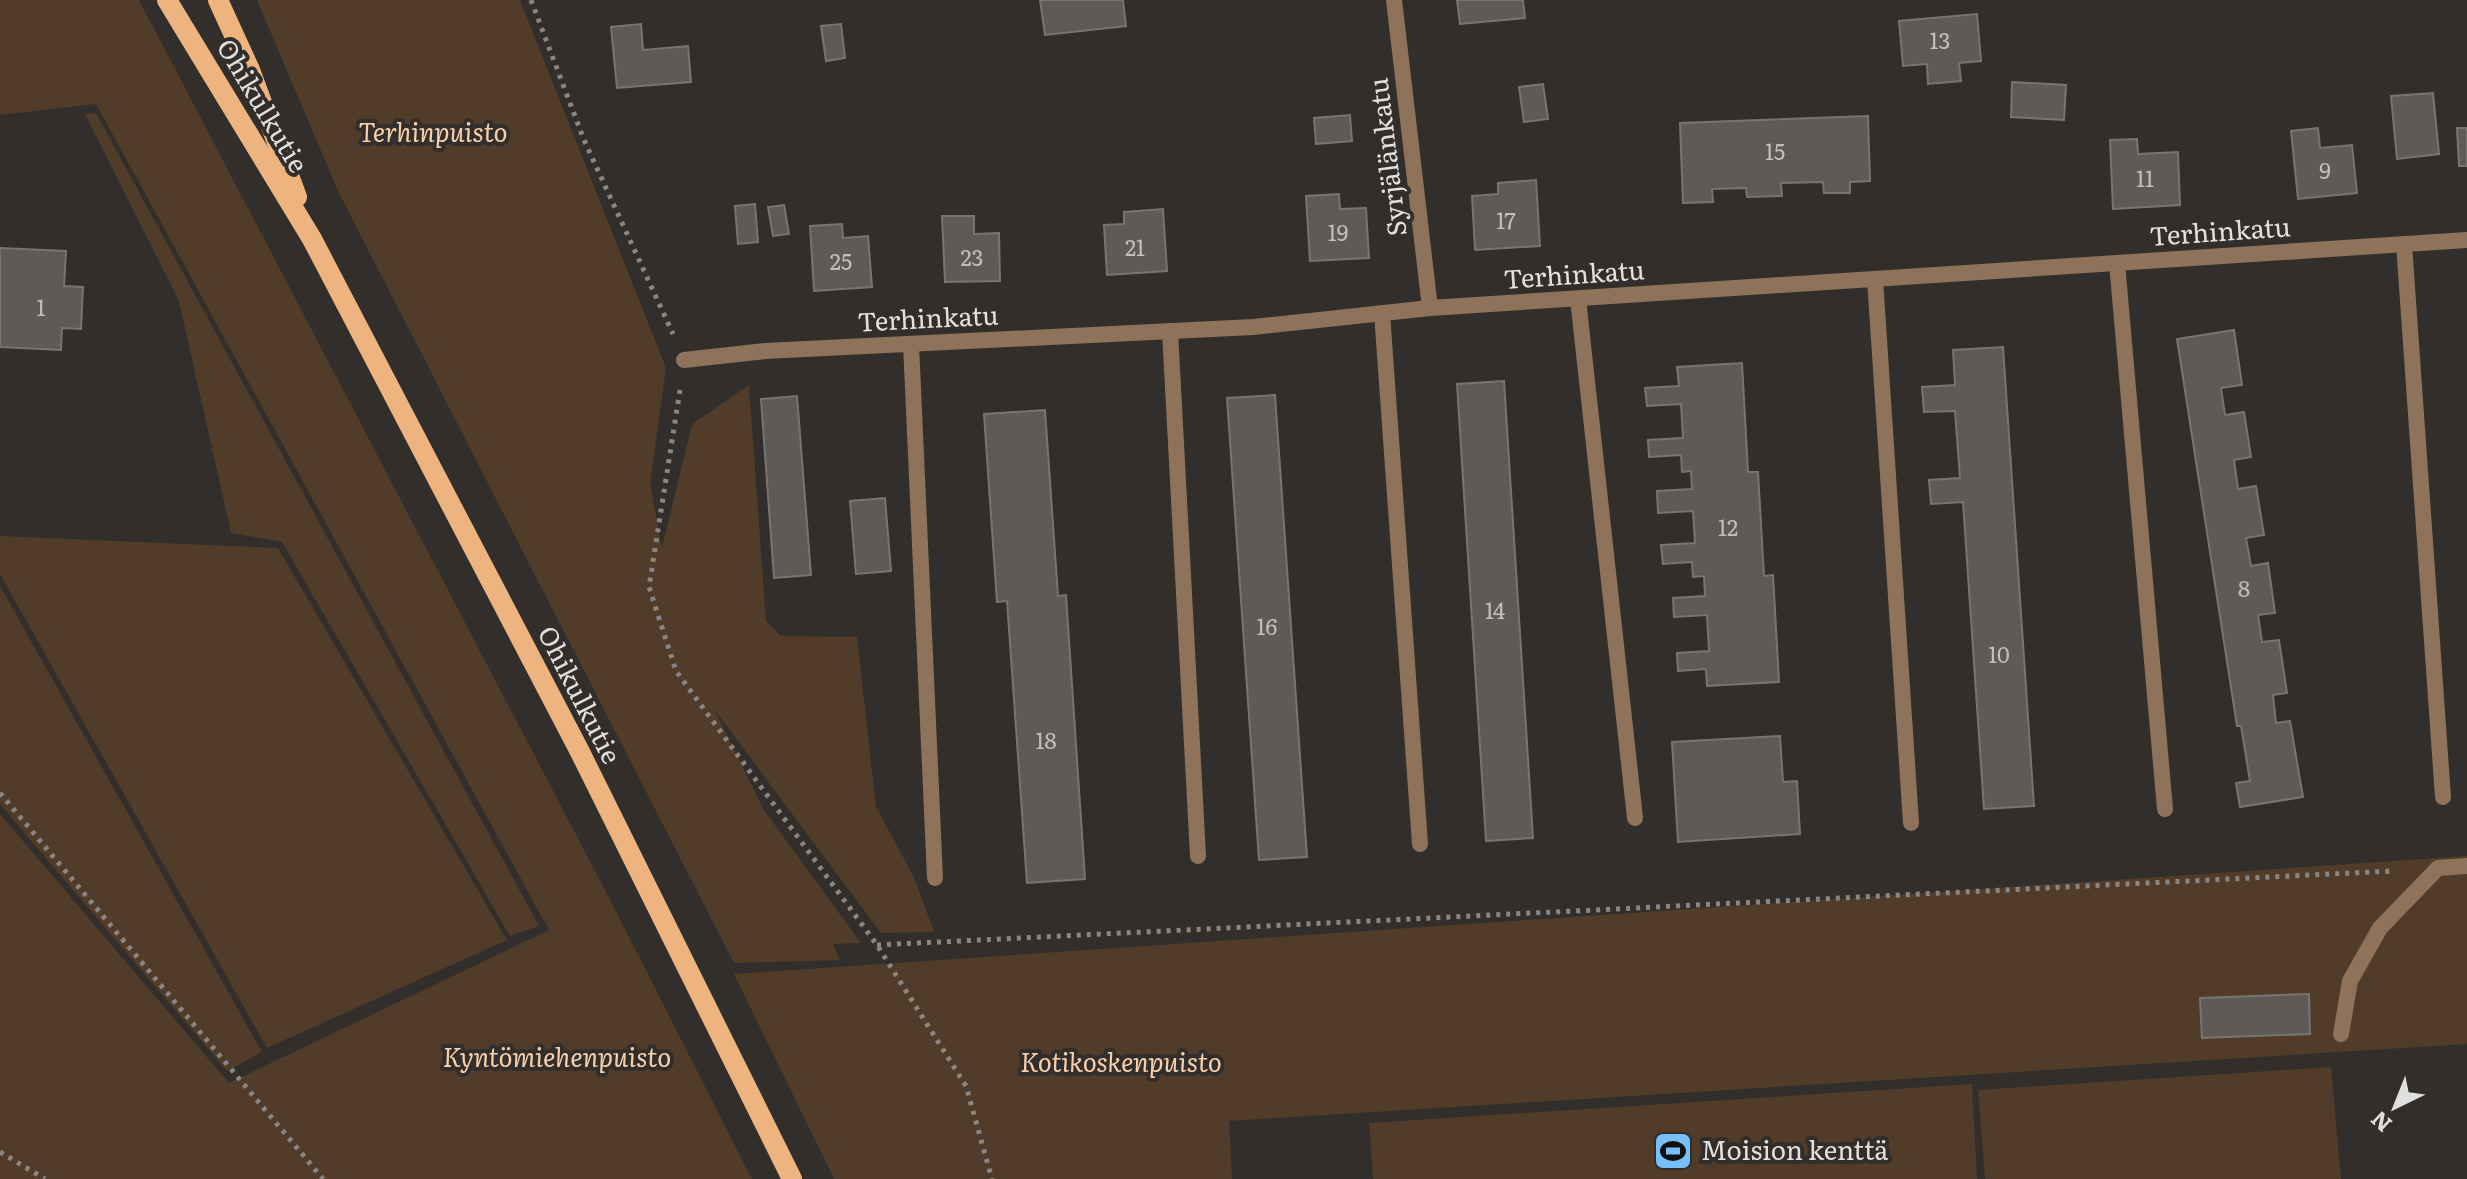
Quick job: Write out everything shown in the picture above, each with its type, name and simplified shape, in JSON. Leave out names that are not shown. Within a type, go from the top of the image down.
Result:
[{"type":"main road","name":"Ohikulkutie","points":[[167,0],[312,239],[579,750],[792,1179]]},
{"type":"main road","name":"Ohikulkutie","points":[[218,0],[250,70],[312,239]]},
{"type":"street","name":"Syrjälänkatu","points":[[1394,0],[1430,308]]},
{"type":"street","name":"Terhinkatu","points":[[684,360],[765,351],[1253,327],[1430,308],[2467,240]]},
{"type":"street","points":[[2404,244],[2443,797]]},
{"type":"street","points":[[2117,263],[2165,809]]},
{"type":"street","points":[[1875,279],[1911,823]]},
{"type":"street","points":[[1578,299],[1635,818]]},
{"type":"street","points":[[1382,313],[1420,844]]},
{"type":"street","points":[[1170,331],[1198,856]]},
{"type":"street","points":[[911,344],[935,878]]},
{"type":"street","points":[[2341,1034],[2350,981],[2380,928],[2438,868],[2467,866]]},
{"type":"path","points":[[531,0],[584,140],[684,360],[649,587],[676,671],[877,945],[966,1086],[992,1179]]},
{"type":"path","points":[[0,793],[323,1179]]},
{"type":"path","points":[[877,945],[2438,868]]},
{"type":"path","points":[[0,1152],[45,1179]]},
{"type":"green space","name":"Kyntömiehenpuisto","points":[[0,0],[139,0],[605,890],[752,1179],[0,1179],[0,814],[229,1083],[549,930],[96,104],[0,115]]},
{"type":"green space","name":"Terhinpuisto","points":[[257,0],[520,0],[666,368],[650,484],[662,548],[692,424],[749,385],[766,621],[781,636],[857,637],[876,807],[914,877],[934,932],[881,933],[714,709],[764,810],[861,943],[833,944],[840,960],[734,963],[338,191]]},
{"type":"green space","points":[[96,113],[539,926],[510,936],[282,542],[231,533],[179,301],[85,114]]},
{"type":"green space","points":[[0,536],[278,548],[507,940],[267,1048],[0,574]]},
{"type":"green space","points":[[0,586],[262,1052],[227,1071],[0,804]]},
{"type":"green space","name":"Kotikoskenpuisto","points":[[2467,856],[2467,1044],[1229,1121],[1232,1179],[834,1179],[734,974]]},
{"type":"green space","points":[[2331,1067],[2341,1179],[1985,1179],[1978,1090]]},
{"type":"green space","name":"Moision kenttä","points":[[1972,1084],[1977,1179],[1373,1179],[1369,1123]]},
{"type":"building","points":[[1040,0],[1123,0],[1126,26],[1045,35]]},
{"type":"building","points":[[1457,0],[1523,0],[1525,18],[1460,24]]},
{"type":"building","points":[[1977,14],[1981,61],[1959,63],[1961,81],[1928,84],[1927,64],[1903,66],[1899,21]]},
{"type":"building","points":[[641,24],[643,50],[688,46],[691,82],[617,88],[611,27]]},
{"type":"building","points":[[841,24],[845,58],[826,61],[821,26]]},
{"type":"building","points":[[2012,82],[2066,85],[2064,120],[2011,117]]},
{"type":"building","points":[[1543,84],[1548,119],[1524,122],[1519,87]]},
{"type":"building","points":[[2433,93],[2439,154],[2397,159],[2391,96]]},
{"type":"building","points":[[1350,115],[1352,141],[1316,144],[1314,118]]},
{"type":"building","points":[[1868,116],[1870,181],[1850,182],[1850,193],[1824,193],[1823,182],[1781,183],[1782,196],[1747,197],[1746,188],[1712,189],[1713,202],[1683,203],[1680,123]]},
{"type":"building","points":[[2318,128],[2320,148],[2352,145],[2357,193],[2298,199],[2291,131]]},
{"type":"building","points":[[2457,128],[2467,128],[2467,166],[2459,166]]},
{"type":"building","points":[[2137,139],[2138,154],[2178,152],[2180,205],[2113,209],[2110,140]]},
{"type":"building","points":[[1536,180],[1540,246],[1475,250],[1472,196],[1498,194],[1498,183]]},
{"type":"building","points":[[1339,194],[1340,209],[1366,208],[1369,258],[1310,261],[1306,196]]},
{"type":"building","points":[[755,204],[758,242],[738,244],[735,206]]},
{"type":"building","points":[[784,205],[789,234],[773,236],[768,207]]},
{"type":"building","points":[[1163,209],[1167,271],[1107,275],[1104,225],[1124,224],[1124,212]]},
{"type":"building","points":[[942,216],[974,216],[974,234],[999,233],[1000,281],[945,282]]},
{"type":"building","points":[[842,224],[843,238],[868,236],[872,287],[814,291],[810,226]]},
{"type":"building","points":[[0,248],[66,251],[64,286],[83,287],[81,329],[62,328],[61,350],[0,347]]},
{"type":"building","points":[[2234,330],[2242,385],[2221,388],[2225,415],[2244,412],[2251,457],[2234,460],[2238,489],[2256,486],[2264,535],[2246,538],[2251,566],[2268,563],[2275,613],[2258,615],[2262,642],[2279,640],[2287,693],[2273,695],[2276,723],[2290,721],[2303,797],[2240,807],[2236,783],[2250,781],[2241,726],[2237,726],[2177,339]]},
{"type":"building","points":[[2003,347],[2034,806],[1984,809],[1963,502],[1931,504],[1929,480],[1960,478],[1955,411],[1924,412],[1922,387],[1955,385],[1953,350]]},
{"type":"building","points":[[1742,363],[1748,472],[1758,472],[1764,576],[1773,575],[1779,682],[1707,686],[1706,669],[1678,671],[1677,653],[1709,651],[1707,615],[1674,617],[1673,598],[1705,596],[1704,576],[1693,577],[1692,562],[1663,564],[1661,545],[1695,543],[1693,511],[1658,513],[1657,491],[1692,489],[1691,471],[1682,472],[1681,455],[1649,457],[1648,440],[1683,438],[1681,404],[1647,406],[1645,388],[1679,386],[1677,367]]},
{"type":"building","points":[[1504,381],[1533,838],[1486,841],[1457,384]]},
{"type":"building","points":[[1275,395],[1307,857],[1259,860],[1227,398]]},
{"type":"building","points":[[797,396],[811,575],[774,578],[761,399]]},
{"type":"building","points":[[1045,410],[1058,596],[1066,595],[1085,879],[1027,883],[1007,601],[997,602],[984,414]]},
{"type":"building","points":[[885,498],[891,571],[856,574],[850,501]]},
{"type":"building","points":[[1780,736],[1783,782],[1797,781],[1800,834],[1678,842],[1672,742]]},
{"type":"building","points":[[2309,994],[2310,1034],[2202,1038],[2200,998]]},
{"type":"place","name":"Moision kenttä","points":[[1673,1151]]}]
